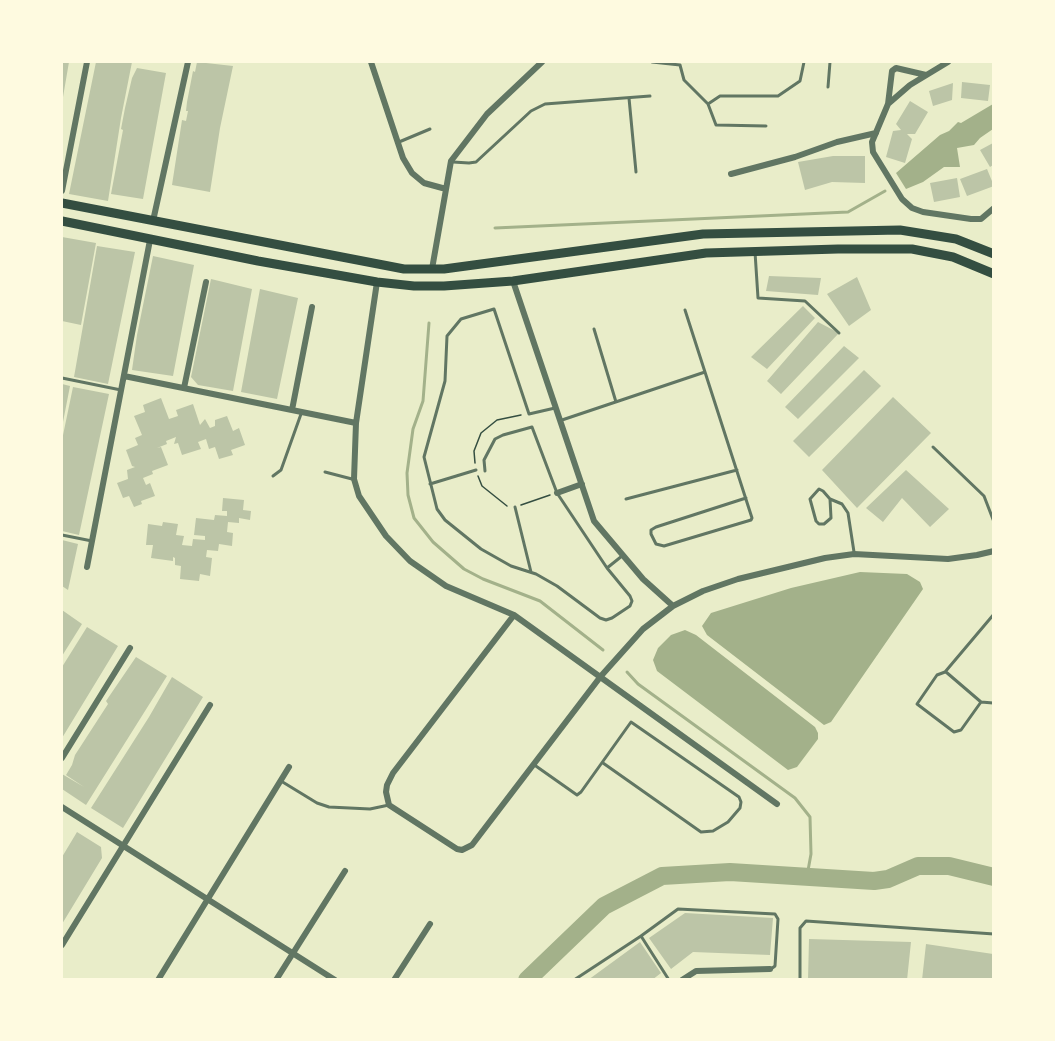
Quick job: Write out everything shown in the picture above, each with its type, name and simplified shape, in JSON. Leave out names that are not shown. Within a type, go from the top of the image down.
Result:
[{"type":"main road","points":[[62,203],[403,269],[432,269],[703,234],[900,230],[956,238],[993,254]]},
{"type":"main road","points":[[62,221],[150,240],[377,282],[431,286],[513,281],[706,253],[755,251],[912,249],[953,257],[993,274]]},
{"type":"street","points":[[62,191],[87,62]]},
{"type":"street","points":[[153,221],[188,62]]},
{"type":"street","points":[[371,62],[403,158],[412,173],[424,183],[446,189]]},
{"type":"street","points":[[432,269],[451,161],[488,114],[542,62]]},
{"type":"street","points":[[888,104],[910,85],[948,62]]},
{"type":"street","points":[[926,75],[896,65],[892,71],[888,104],[872,142],[873,152],[902,199],[912,208],[923,212],[981,219],[993,208]]},
{"type":"street","points":[[731,174],[795,157],[837,142],[876,133]]},
{"type":"street","points":[[87,567],[150,240]]},
{"type":"street","points":[[513,281],[594,521],[643,579],[673,606]]},
{"type":"street","points":[[184,388],[206,282]]},
{"type":"street","points":[[377,282],[356,423],[354,479],[359,496],[386,536],[410,561],[446,586],[514,615],[777,804]]},
{"type":"street","points":[[292,410],[312,307]]},
{"type":"street","points":[[124,376],[356,423]]},
{"type":"street","points":[[557,493],[582,484]]},
{"type":"street","points":[[514,615],[393,773],[387,785],[389,805],[452,848],[462,850],[472,845],[601,676],[643,629],[673,606],[703,591],[738,579],[825,558],[854,554],[948,559],[993,551]]},
{"type":"street","points":[[62,758],[130,648]]},
{"type":"street","points":[[62,945],[210,705]]},
{"type":"street","points":[[158,980],[290,768]]},
{"type":"street","points":[[62,807],[335,980]]},
{"type":"street","points":[[276,980],[345,871]]},
{"type":"street","points":[[394,980],[430,924]]},
{"type":"street","points":[[682,980],[696,971],[770,969]]},
{"type":"lane","points":[[652,62],[681,63],[684,80],[708,104],[716,125],[766,126]]},
{"type":"lane","points":[[708,104],[720,96],[778,96],[800,81],[804,62]]},
{"type":"lane","points":[[828,87],[830,62]]},
{"type":"lane","points":[[451,161],[469,164],[476,162],[531,111],[544,104],[650,96]]},
{"type":"lane","points":[[629,98],[636,172]]},
{"type":"lane","points":[[398,142],[430,129]]},
{"type":"lane","points":[[755,251],[758,298],[805,301],[839,333]]},
{"type":"lane","points":[[485,471],[484,460],[495,439],[531,427],[557,493],[632,601],[630,606],[606,620],[556,586],[531,572],[511,566],[481,549],[445,520],[436,509],[424,457],[445,381],[447,336],[461,319],[494,309],[529,414],[556,408]]},
{"type":"lane","points":[[685,310],[737,470],[746,498],[752,518],[664,546],[656,544],[651,534],[651,530],[656,527],[746,498]]},
{"type":"lane","points":[[594,329],[616,402]]},
{"type":"lane","points":[[560,421],[705,372]]},
{"type":"lane","points":[[62,378],[121,390]]},
{"type":"lane","points":[[273,476],[281,470],[302,412]]},
{"type":"lane","points":[[933,447],[984,496],[993,522]]},
{"type":"lane","points":[[430,484],[476,470]]},
{"type":"lane","points":[[626,499],[737,470]]},
{"type":"lane","points":[[325,472],[354,479]]},
{"type":"lane","points":[[830,498],[831,518],[827,523],[819,524],[816,521],[810,499],[819,489],[842,504],[848,513],[854,554]]},
{"type":"lane","points":[[515,507],[531,572]]},
{"type":"lane","points":[[62,535],[92,541]]},
{"type":"lane","points":[[607,568],[623,556]]},
{"type":"lane","points":[[981,702],[961,730],[954,732],[918,706],[918,700],[937,675],[945,672],[993,614]]},
{"type":"lane","points":[[945,672],[981,702],[993,703]]},
{"type":"lane","points":[[533,764],[577,795],[603,763],[631,722],[739,797],[740,808],[728,822],[713,831],[701,832],[603,763]]},
{"type":"lane","points":[[281,781],[317,803],[329,807],[370,809],[389,805]]},
{"type":"lane","points":[[574,980],[678,909],[773,913],[778,919],[775,966],[770,969]]},
{"type":"lane","points":[[800,980],[800,928],[806,921],[993,934]]},
{"type":"lane","points":[[641,936],[669,980]]},
{"type":"path","points":[[476,470],[482,486],[508,507],[515,507],[557,493]]},
{"type":"shaded area","points":[[993,104],[993,129],[974,145],[957,148],[960,167],[944,167],[923,182],[906,189],[896,173],[958,122],[961,123]]},
{"type":"shaded area","points":[[860,572],[907,574],[920,582],[923,589],[831,722],[824,725],[707,635],[702,626],[711,613],[791,588]]},
{"type":"shaded area","points":[[685,630],[696,635],[815,727],[818,739],[797,767],[788,770],[657,671],[653,660],[658,648],[671,635]]},
{"type":"building","points":[[62,62],[69,62],[63,97],[62,97]]},
{"type":"building","points":[[96,62],[132,62],[108,201],[69,194]]},
{"type":"building","points":[[197,62],[233,66],[210,192],[172,185],[182,120],[186,121],[187,102]]},
{"type":"building","points":[[137,68],[166,73],[143,199],[111,194],[125,108],[132,78]]},
{"type":"building","points":[[962,82],[990,85],[988,101],[961,98]]},
{"type":"building","points":[[953,83],[952,100],[933,106],[929,91]]},
{"type":"building","points":[[910,101],[928,112],[915,134],[907,134],[912,139],[905,163],[886,157],[893,131],[901,130],[896,124]]},
{"type":"building","points":[[993,143],[993,165],[990,167],[980,150]]},
{"type":"building","points":[[833,156],[865,156],[865,183],[832,182],[805,190],[798,162]]},
{"type":"building","points":[[987,169],[994,186],[967,196],[960,179]]},
{"type":"building","points":[[957,178],[960,197],[934,202],[930,183]]},
{"type":"building","points":[[62,237],[96,243],[81,325],[62,321]]},
{"type":"building","points":[[97,246],[135,252],[108,384],[74,377]]},
{"type":"building","points":[[153,256],[194,265],[173,376],[132,370]]},
{"type":"building","points":[[769,276],[821,278],[818,295],[766,291]]},
{"type":"building","points":[[857,277],[871,310],[849,326],[827,294]]},
{"type":"building","points":[[211,279],[252,289],[233,391],[198,385],[191,377]]},
{"type":"building","points":[[260,289],[298,298],[277,399],[241,392]]},
{"type":"building","points":[[803,306],[815,318],[767,369],[751,357]]},
{"type":"building","points":[[818,322],[839,333],[781,394],[767,381]]},
{"type":"building","points":[[844,346],[859,358],[798,419],[785,407]]},
{"type":"building","points":[[864,370],[881,386],[809,457],[793,441]]},
{"type":"building","points":[[62,384],[70,386],[63,422],[62,422]]},
{"type":"building","points":[[73,387],[109,394],[79,535],[62,531],[62,440]]},
{"type":"building","points":[[893,397],[931,433],[857,508],[822,470]]},
{"type":"building","points":[[161,398],[169,419],[178,416],[176,410],[193,404],[200,425],[205,419],[210,428],[215,426],[215,420],[227,416],[233,431],[239,428],[245,445],[231,450],[233,455],[219,459],[215,447],[209,449],[206,439],[198,442],[201,449],[182,455],[178,443],[174,444],[176,437],[166,441],[167,444],[157,448],[161,447],[168,465],[152,471],[153,474],[143,478],[146,485],[150,483],[155,496],[141,501],[142,504],[134,507],[129,496],[123,498],[117,483],[128,479],[127,470],[135,467],[132,466],[126,450],[138,445],[135,438],[142,435],[134,416],[145,412],[143,405]]},
{"type":"building","points":[[906,470],[949,509],[930,527],[902,498],[883,522],[866,508]]},
{"type":"building","points":[[223,498],[244,500],[243,510],[251,511],[250,520],[239,518],[239,523],[228,522],[227,532],[233,533],[232,546],[219,544],[218,551],[207,550],[206,557],[212,558],[210,576],[200,574],[199,581],[180,579],[181,566],[175,565],[175,558],[173,557],[173,561],[151,558],[153,545],[146,545],[148,524],[162,526],[163,522],[178,524],[176,535],[184,536],[182,545],[192,546],[193,539],[205,540],[205,536],[194,535],[196,518],[214,520],[215,515],[227,516],[227,511],[222,511]]},
{"type":"building","points":[[62,540],[78,544],[68,590],[62,586]]},
{"type":"building","points":[[62,610],[82,624],[62,656]]},
{"type":"building","points":[[87,627],[118,646],[62,738],[62,667]]},
{"type":"building","points":[[136,657],[167,676],[86,805],[62,789],[62,774],[84,787],[66,775],[75,755],[108,704],[106,701]]},
{"type":"building","points":[[172,677],[203,697],[123,828],[91,808]]},
{"type":"building","points":[[77,832],[101,847],[102,858],[62,924],[62,857]]},
{"type":"building","points":[[685,913],[773,918],[770,955],[693,952],[671,969],[649,938]]},
{"type":"building","points":[[809,939],[911,942],[907,980],[808,980]]},
{"type":"building","points":[[640,942],[661,973],[652,980],[588,980]]},
{"type":"building","points":[[926,944],[993,954],[993,980],[922,980]]},
{"type":"waterway","points":[[495,228],[848,212],[885,191]]},
{"type":"waterway","points":[[429,323],[423,401],[413,429],[407,473],[408,495],[414,518],[433,542],[464,569],[483,579],[540,601],[603,650]]},
{"type":"waterway","points":[[627,672],[638,684],[795,798],[810,817],[811,854],[807,876]]},
{"type":"waterway","points":[[527,980],[604,906],[662,876],[730,872],[874,881],[888,879],[918,866],[949,866],[994,877]]}]
